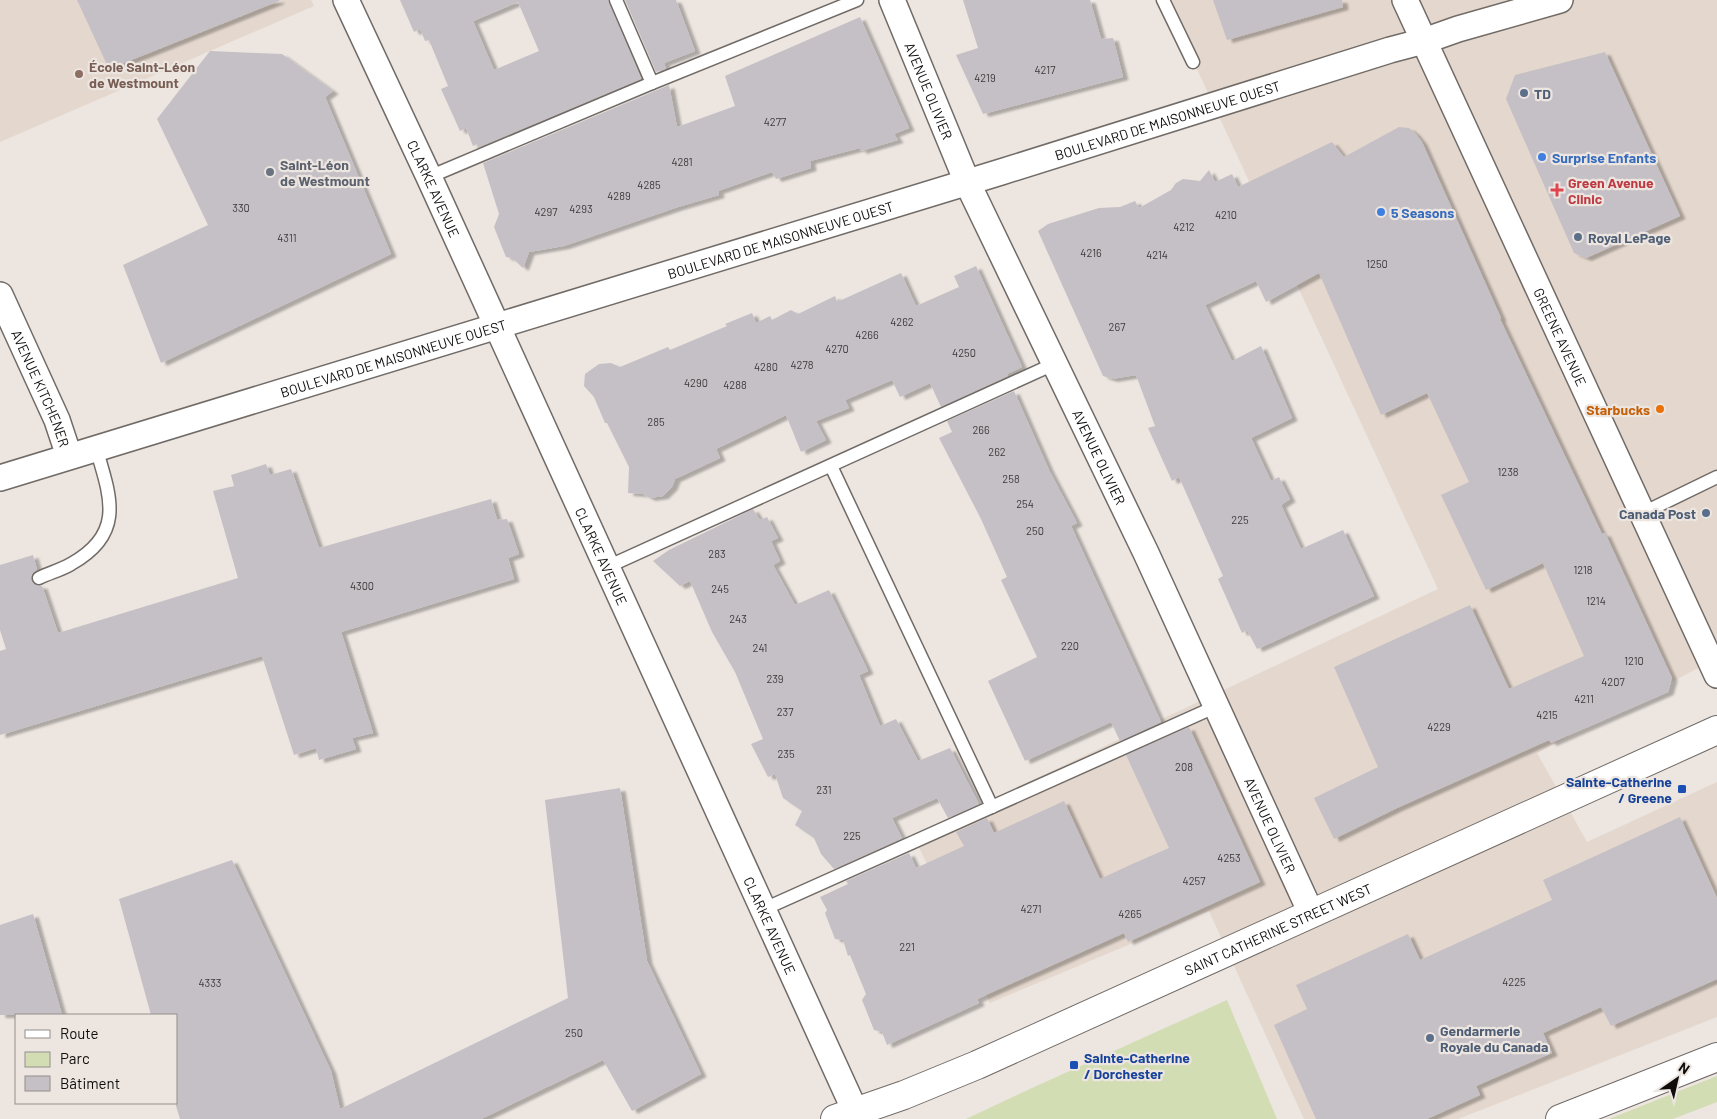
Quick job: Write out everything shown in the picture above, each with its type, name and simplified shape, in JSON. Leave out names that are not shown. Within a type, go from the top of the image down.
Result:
[{"type":"street","name":"CLARKE AVENUE","points":[[346,0],[764,909],[853,1117]]},
{"type":"street","name":"AVENUE OLIVIER","points":[[892,0],[967,182],[1146,553],[1311,913]]},
{"type":"street","name":"GREENE AVENUE","points":[[1405,0],[1717,675]]},
{"type":"street","name":"BOULEVARD DE MAISONNEUVE OUEST","points":[[0,478],[967,182],[1458,29],[1560,0]]},
{"type":"street","name":"AVENUE KITCHENER","points":[[0,294],[57,420],[69,456]]},
{"type":"street","name":"SAINT CATHERINE STREET WEST","points":[[853,1117],[978,1065],[1717,730]]},
{"type":"street","points":[[1560,1119],[1717,1057]]},
{"type":"lane","points":[[616,0],[652,83]]},
{"type":"lane","points":[[429,177],[652,83],[858,0]]},
{"type":"lane","points":[[1163,0],[1194,62]]},
{"type":"lane","points":[[607,567],[1054,364]]},
{"type":"lane","points":[[39,578],[71,564],[90,551],[103,537],[110,520],[109,497],[96,448]]},
{"type":"lane","points":[[831,466],[992,808]]},
{"type":"lane","points":[[1642,513],[1717,478]]},
{"type":"lane","points":[[764,909],[1217,706]]},
{"type":"shaded area","name":"École Saint-Léon de Westmount","points":[[0,0],[311,0],[314,6],[0,142]]},
{"type":"shaded area","points":[[1165,0],[1717,0],[1717,658],[1537,753],[1587,842],[1717,782],[1717,1017],[1458,1119],[1304,1119],[1209,911],[990,1003],[914,836],[1438,589]]},
{"type":"green space","points":[[1227,1000],[1277,1119],[966,1119],[1032,1088]]},
{"type":"green space","points":[[1717,1076],[1717,1102],[1673,1119],[1609,1119]]},
{"type":"building","points":[[77,0],[279,0],[279,1],[109,69]]},
{"type":"building","points":[[400,0],[608,0],[641,79],[478,147],[477,144],[473,146],[466,128],[460,131],[441,89],[448,86],[429,40],[425,41],[420,29],[414,32]],"holes":[[[518,2],[539,51],[494,70],[473,21]]]},
{"type":"building","points":[[625,0],[676,0],[695,51],[664,63],[666,69],[656,72]]},
{"type":"building","points":[[963,0],[1090,0],[1101,39],[1113,38],[1123,77],[983,114],[956,55],[978,48]]},
{"type":"building","points":[[1213,0],[1342,0],[1343,7],[1227,40]]},
{"type":"building","points":[[860,17],[909,128],[894,134],[898,140],[861,151],[860,148],[810,161],[811,168],[776,179],[772,172],[718,191],[719,195],[564,246],[529,252],[523,268],[512,258],[506,257],[494,227],[499,214],[483,163],[669,85],[677,127],[735,106],[725,76]]},
{"type":"building","name":"Saint-Léon de Westmount","points":[[210,51],[282,54],[333,91],[325,97],[391,254],[161,363],[123,265],[208,225],[157,119]]},
{"type":"building","points":[[1605,52],[1680,216],[1586,258],[1574,253],[1506,99],[1515,75]]},
{"type":"building","points":[[1399,127],[1409,128],[1422,142],[1500,319],[1602,534],[1605,533],[1672,678],[1668,692],[1551,743],[1549,740],[1397,808],[1334,839],[1314,798],[1378,767],[1334,667],[1470,605],[1509,689],[1584,656],[1543,563],[1486,590],[1441,495],[1469,482],[1427,393],[1381,415],[1319,273],[1266,302],[1256,281],[1205,305],[1232,361],[1261,346],[1292,418],[1251,438],[1271,481],[1279,477],[1290,499],[1281,505],[1301,549],[1343,530],[1374,596],[1257,649],[1247,630],[1242,633],[1218,579],[1223,576],[1179,477],[1172,481],[1148,428],[1155,426],[1136,375],[1112,379],[1103,376],[1038,231],[1048,224],[1099,208],[1120,207],[1135,201],[1139,208],[1171,190],[1176,183],[1183,179],[1200,181],[1209,170],[1215,182],[1232,174],[1238,187],[1332,142],[1344,157]]},
{"type":"building","points":[[976,266],[1022,367],[1007,374],[1008,376],[941,407],[930,383],[900,397],[892,380],[845,400],[849,408],[816,421],[826,440],[801,452],[786,415],[716,449],[720,458],[675,479],[672,487],[663,496],[650,498],[643,494],[628,493],[629,467],[607,423],[605,423],[594,397],[584,386],[585,374],[599,364],[611,363],[620,367],[668,347],[670,350],[727,326],[725,324],[752,313],[756,323],[770,316],[772,320],[791,310],[798,314],[835,296],[837,302],[901,273],[916,306],[959,287],[954,276]]},
{"type":"building","points":[[1014,391],[1049,470],[1077,523],[1071,526],[1161,722],[1120,741],[1111,722],[1025,761],[988,681],[1037,657],[1001,580],[1007,577],[981,519],[939,438],[952,432],[947,421]]},
{"type":"building","points":[[266,464],[270,475],[291,469],[319,548],[491,499],[497,520],[507,519],[519,554],[508,558],[514,579],[341,632],[373,733],[352,738],[356,749],[319,760],[316,748],[294,755],[262,656],[0,735],[0,651],[6,649],[0,630],[0,565],[33,555],[37,570],[32,574],[31,581],[35,585],[42,586],[58,633],[238,578],[213,491],[234,486],[231,475]]},
{"type":"building","points":[[753,509],[760,520],[767,517],[778,538],[771,541],[780,561],[773,565],[795,605],[829,590],[868,671],[859,675],[880,726],[896,719],[918,761],[950,748],[979,804],[948,818],[937,798],[892,818],[902,838],[834,869],[821,854],[814,838],[795,825],[802,811],[783,798],[775,774],[768,777],[751,744],[763,739],[735,672],[712,632],[690,581],[680,586],[653,561],[669,550]]},
{"type":"building","points":[[1189,727],[1260,882],[1128,942],[1124,933],[977,999],[979,1003],[887,1045],[882,1032],[874,1030],[862,1000],[866,994],[850,955],[848,956],[843,940],[835,939],[825,913],[827,910],[820,897],[848,884],[846,881],[909,853],[916,868],[964,846],[956,832],[987,818],[994,833],[1064,801],[1100,879],[1169,848],[1126,755]]},
{"type":"building","points":[[620,788],[647,961],[701,1074],[632,1111],[603,1060],[481,1119],[180,1119],[176,1106],[178,1104],[178,1014],[151,1014],[119,899],[232,860],[331,1071],[340,1109],[568,998],[545,800]]},
{"type":"building","points":[[1680,817],[1717,898],[1717,979],[1611,1026],[1601,1007],[1543,1033],[1552,1053],[1476,1086],[1480,1095],[1427,1119],[1316,1119],[1274,1025],[1307,1009],[1296,985],[1408,934],[1420,960],[1552,900],[1543,880]]},
{"type":"building","points":[[33,914],[62,1014],[0,1015],[0,925]]},
{"type":"place","name":"École Saint-Léon de Westmount","points":[[79,74]]},
{"type":"place","name":"TD","points":[[1524,93]]},
{"type":"place","name":"Surprise Enfants","points":[[1542,157]]},
{"type":"place","name":"Saint-Léon de Westmount","points":[[270,172]]},
{"type":"place","name":"Green Avenue Clinic","points":[[1557,190]]},
{"type":"place","name":"5 Seasons","points":[[1381,212]]},
{"type":"place","name":"Royal LePage","points":[[1578,237]]},
{"type":"place","name":"Starbucks","points":[[1660,409]]},
{"type":"place","name":"Canada Post","points":[[1706,513]]},
{"type":"place","name":"Sainte-Catherine / Greene","points":[[1682,789]]},
{"type":"place","name":"Gendarmerie Royale du Canada","points":[[1430,1038]]},
{"type":"place","name":"Sainte-Catherine / Dorchester","points":[[1074,1065]]}]
